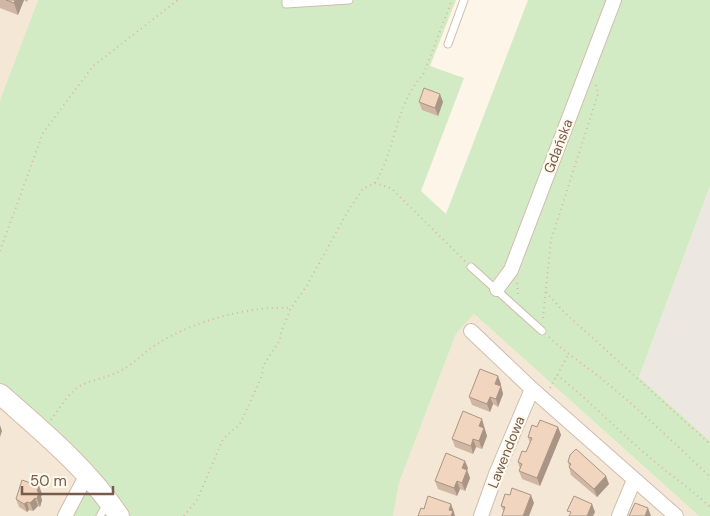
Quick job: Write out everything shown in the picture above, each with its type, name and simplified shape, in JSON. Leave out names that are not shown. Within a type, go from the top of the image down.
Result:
[{"type":"street","name":"Gdańska","points":[[497,289],[512,270],[614,0]]},
{"type":"street","points":[[471,331],[544,400],[676,516]]},
{"type":"street","name":"Lawendowa","points":[[481,516],[496,474],[532,389]]},
{"type":"street","points":[[0,394],[90,477],[110,512]]},
{"type":"street","points":[[66,516],[83,482],[90,477]]},
{"type":"street","points":[[619,516],[634,480]]},
{"type":"lane","points":[[286,0],[286,4],[348,0]]},
{"type":"lane","points":[[448,44],[464,0]]},
{"type":"lane","points":[[471,266],[542,332]]},
{"type":"path","points":[[0,251],[43,133],[93,66],[178,0]]},
{"type":"path","points":[[184,516],[197,500],[223,439],[240,424],[262,376],[263,366],[280,340],[281,332],[291,308],[306,288],[363,189],[375,183],[382,172],[404,109],[417,81],[423,75],[452,0]]},
{"type":"path","points":[[587,69],[598,86],[598,94],[551,240],[542,332],[568,355],[611,386],[710,477]]},
{"type":"path","points":[[375,183],[391,188],[471,266]]},
{"type":"path","points":[[546,292],[564,312],[710,444]]},
{"type":"path","points":[[42,431],[64,401],[82,385],[121,371],[157,344],[190,326],[221,316],[261,309],[291,308]]},
{"type":"path","points":[[544,400],[568,355]]},
{"type":"path","points":[[557,375],[585,397],[647,456],[696,493],[710,507]]},
{"type":"shaded area","points":[[0,0],[38,0],[0,100]]},
{"type":"shaded area","points":[[710,186],[710,441],[639,377]]},
{"type":"shaded area","points":[[474,314],[699,516],[393,516],[399,483],[456,334]]},
{"type":"shaded area","points":[[0,382],[93,466],[128,516],[0,516]]},
{"type":"green space","points":[[38,0],[456,0],[430,66],[464,78],[421,191],[446,214],[528,0],[710,0],[710,186],[639,377],[710,441],[710,516],[699,516],[474,314],[456,334],[399,483],[393,516],[128,516],[93,466],[0,382],[0,100]]},
{"type":"green space","points":[[90,493],[101,508],[96,516],[72,516],[84,496]]},
{"type":"building","points":[[424,88],[440,94],[435,108],[419,102]]},
{"type":"building","points":[[480,369],[498,376],[495,384],[501,386],[496,399],[490,397],[487,404],[469,397]]},
{"type":"building","points":[[463,411],[482,419],[479,426],[484,428],[479,441],[473,439],[471,446],[452,439]]},
{"type":"building","points":[[540,420],[558,427],[537,478],[519,471],[522,464],[518,462],[522,451],[526,452],[532,438],[528,437],[532,425],[537,427]]},
{"type":"building","points":[[576,449],[606,476],[594,489],[569,467],[571,464],[568,462],[570,455]]},
{"type":"building","points":[[446,453],[465,461],[462,468],[467,470],[462,483],[457,481],[454,488],[435,481]]},
{"type":"building","points":[[22,480],[39,486],[37,499],[35,498],[30,503],[24,504],[16,499]]},
{"type":"building","points":[[512,488],[531,495],[523,516],[502,516],[505,507],[501,506],[505,494],[510,495]]},
{"type":"building","points":[[428,496],[451,504],[449,510],[453,511],[451,516],[418,516],[421,508],[424,509]]},
{"type":"building","points":[[574,496],[592,504],[587,516],[569,516],[571,512],[567,511]]},
{"type":"building","points":[[635,503],[648,508],[645,516],[629,516]]}]
